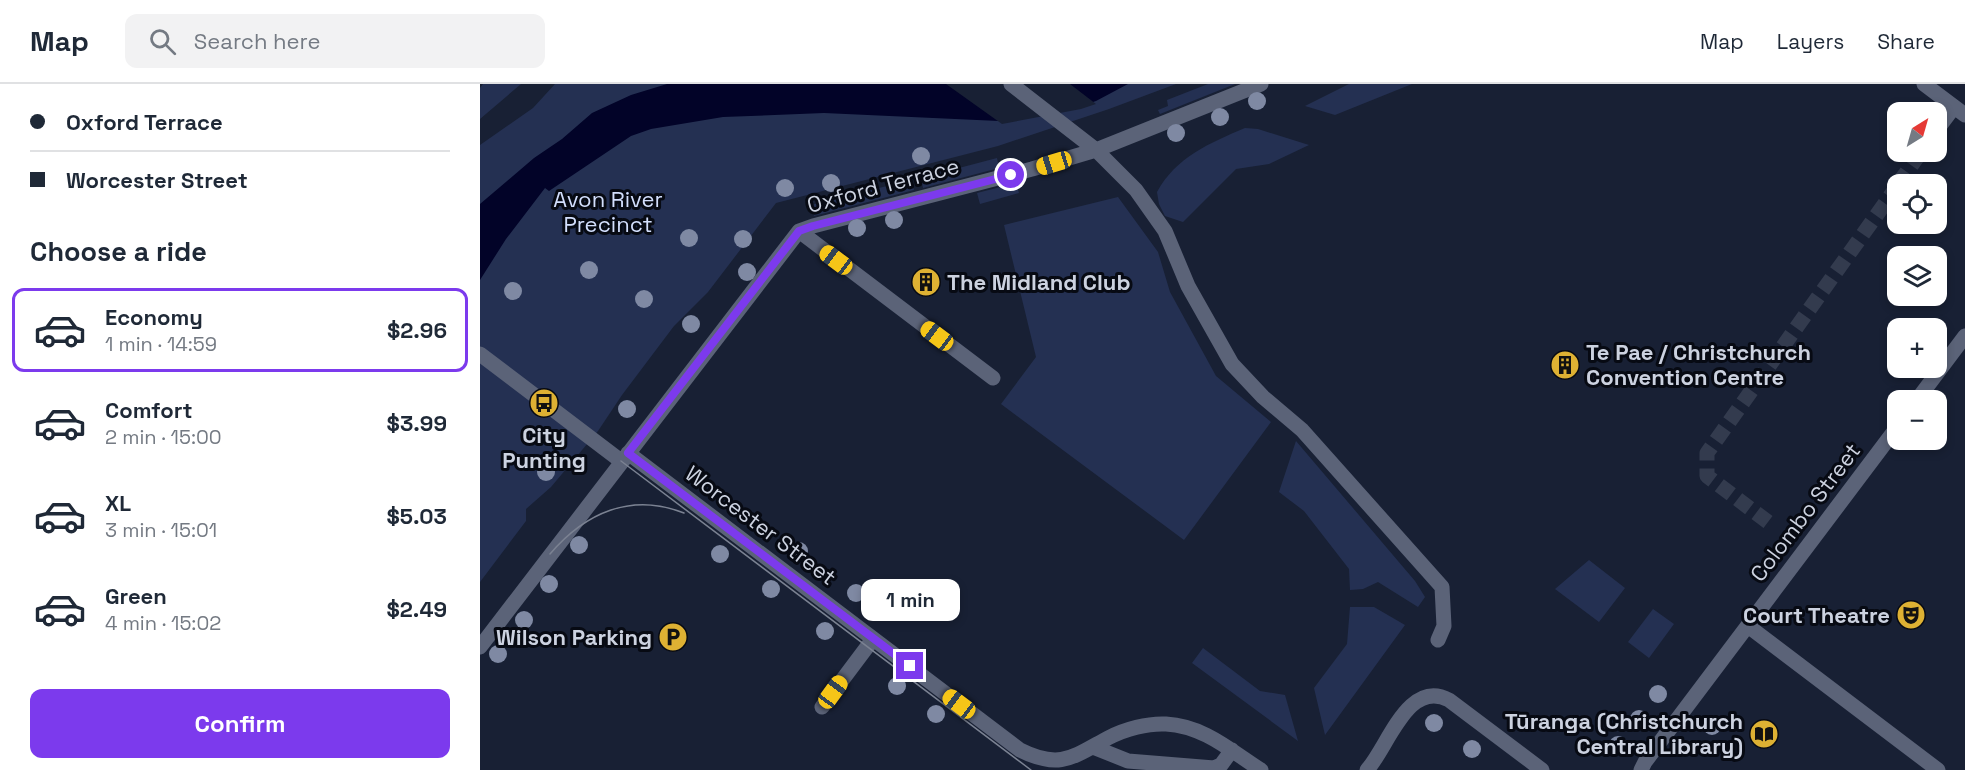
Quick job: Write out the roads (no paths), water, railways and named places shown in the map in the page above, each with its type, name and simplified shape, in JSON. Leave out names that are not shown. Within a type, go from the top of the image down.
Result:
[{"type":"street","points":[[1011,84],[1096,150],[1136,190],[1165,231],[1188,286],[1232,364],[1263,397],[1302,430],[1442,587],[1444,626],[1438,640]]},
{"type":"street","name":"Oxford Terrace","points":[[480,647],[799,231],[1096,150],[1261,84]]},
{"type":"street","points":[[1924,84],[1960,111],[1947,122]]},
{"type":"street","points":[[799,231],[993,378]]},
{"type":"street","points":[[1924,390],[1965,336]]},
{"type":"street","name":"Worcester Street","points":[[484,357],[625,457],[1009,742],[1035,758],[1049,762],[1069,760],[1119,732],[1167,724],[1196,730],[1210,736],[1261,770]]},
{"type":"street","name":"Colombo Street","points":[[1641,770],[1887,441]]},
{"type":"street","points":[[1748,626],[1938,770]]},
{"type":"street","points":[[822,707],[873,639]]},
{"type":"street","points":[[1367,770],[1407,708],[1419,699],[1434,695],[1449,700],[1542,770]]},
{"type":"street","points":[[1093,747],[1117,759],[1128,761],[1214,768],[1221,765],[1232,750]]},
{"type":"tunnel","points":[[1905,174],[1914,162]]},
{"type":"tunnel","points":[[1768,522],[1707,476],[1707,453],[1887,200]]},
{"type":"tram line","points":[[621,461],[1031,770]]},
{"type":"tram line","points":[[550,554],[578,527],[610,510],[646,505],[684,513]]},
{"type":"place","name":"The Midland Club","points":[[926,282]]},
{"type":"place","name":"Te Pae / Christchurch Convention Centre","points":[[1565,365]]},
{"type":"place","name":"City Punting","points":[[544,403]]},
{"type":"place","name":"Court Theatre","points":[[1911,615]]},
{"type":"place","name":"Wilson Parking","points":[[673,637]]},
{"type":"place","name":"Tūranga (Christchurch Central Library)","points":[[1764,734]]},
{"type":"park label","name":"Avon River Precinct","points":[[608,212]]}]
